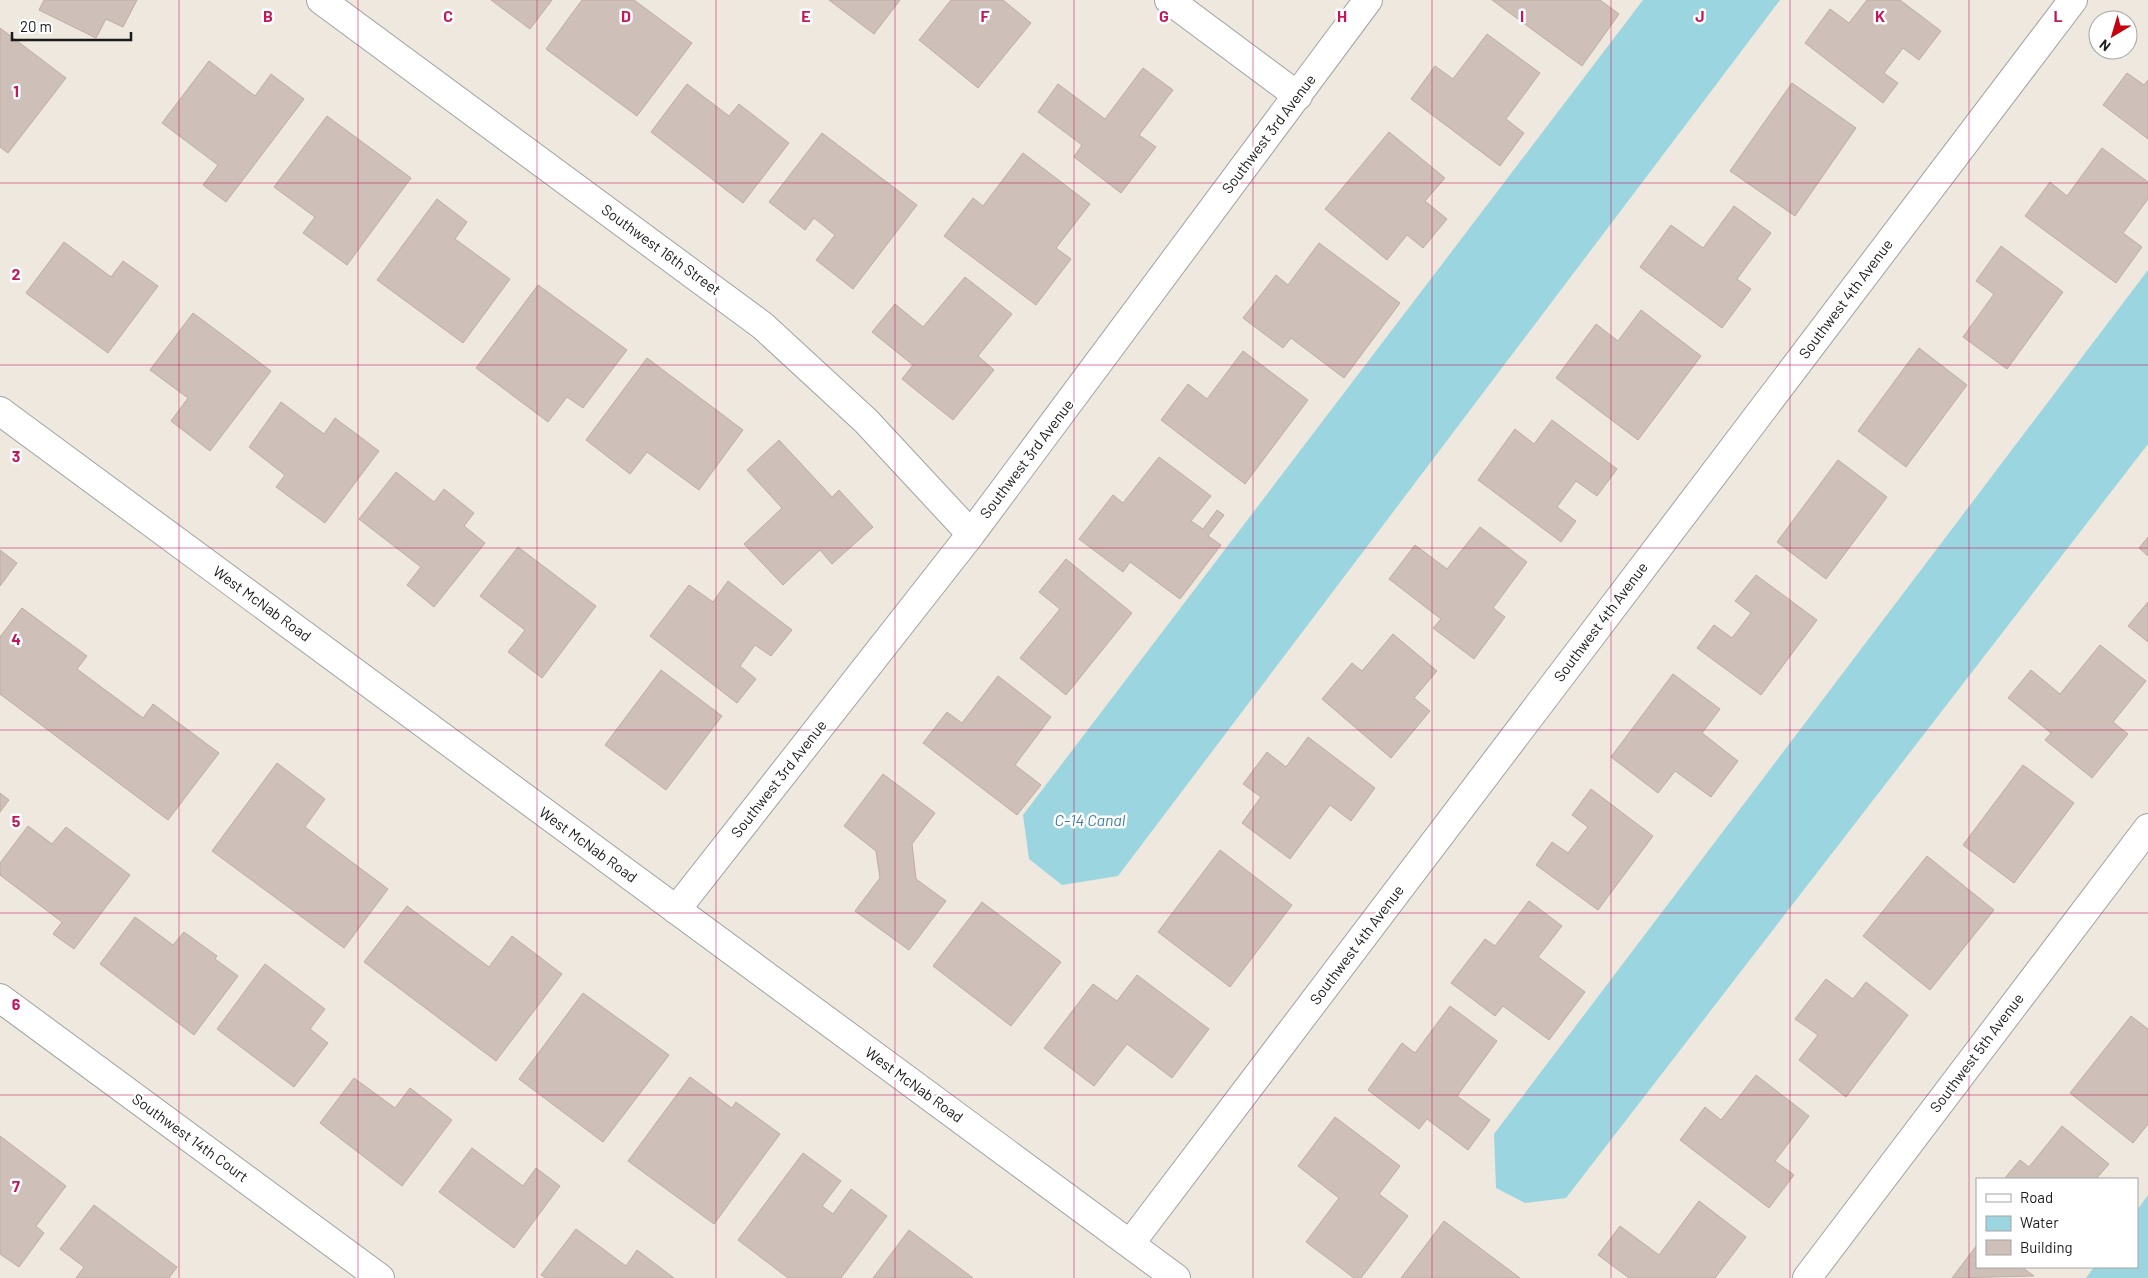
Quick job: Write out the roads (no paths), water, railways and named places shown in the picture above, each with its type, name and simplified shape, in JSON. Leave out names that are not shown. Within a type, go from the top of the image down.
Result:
[{"type":"street","name":"Southwest 16th Street","points":[[321,0],[763,326],[866,422],[971,534]]},
{"type":"street","points":[[1169,0],[1298,96]]},
{"type":"street","name":"Southwest 3rd Avenue","points":[[676,910],[971,534],[1368,0]]},
{"type":"street","name":"Southwest 4th Avenue","points":[[1130,1244],[2073,0]]},
{"type":"street","name":"West McNab Road","points":[[0,411],[1176,1278]]},
{"type":"street","name":"Southwest 5th Avenue","points":[[1806,1278],[2148,828]]},
{"type":"street","name":"Southwest 14th Court","points":[[0,998],[380,1278]]},
{"type":"water","name":"C-14 Canal","points":[[1643,0],[1780,0],[1118,876],[1062,885],[1029,859],[1023,815]]},
{"type":"water","points":[[2148,270],[2148,444],[1566,1198],[1525,1203],[1496,1188],[1494,1134]]},
{"type":"water","points":[[2148,1195],[2148,1278],[2086,1278],[2093,1268],[2138,1268],[2138,1209]]}]
